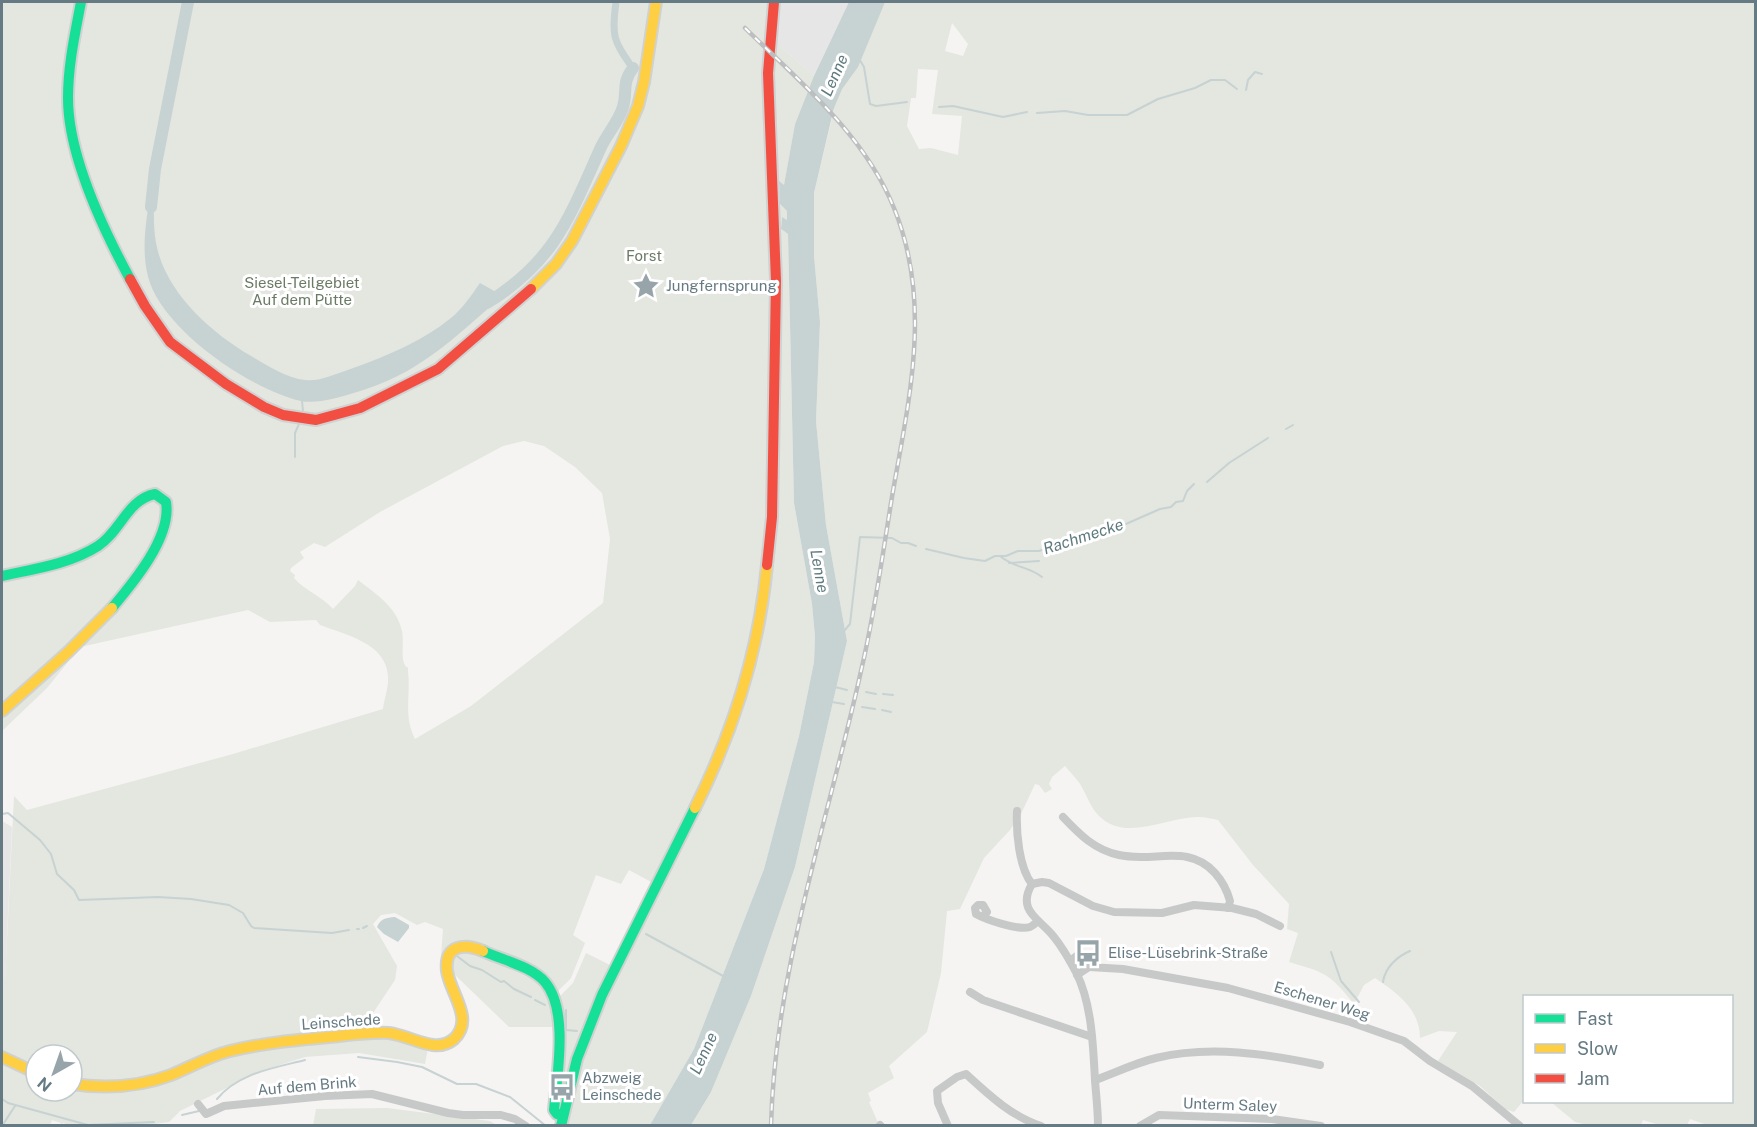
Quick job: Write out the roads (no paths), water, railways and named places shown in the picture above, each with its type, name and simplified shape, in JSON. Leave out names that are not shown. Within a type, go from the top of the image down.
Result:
[{"type":"main road","points":[[81,2],[70,64],[68,99],[71,125],[83,173],[107,236],[145,306],[170,342],[226,384],[264,407],[283,415],[316,420],[360,408],[438,369],[522,298],[556,264],[576,233],[621,146],[638,106],[644,82],[656,2]]},
{"type":"main road","points":[[562,1121],[577,1059],[602,994],[722,750],[749,669],[764,597],[772,517],[776,281],[768,63],[774,2]]},
{"type":"main road","points":[[2,576],[65,560],[90,550],[118,528],[145,495],[155,494],[166,502],[168,511],[165,524],[138,575],[94,626],[2,711]]},
{"type":"main road","name":"Leinschede","points":[[84,1085],[110,1088],[138,1085],[169,1076],[217,1055],[266,1044],[310,1038],[388,1033],[428,1044],[448,1043],[459,1034],[463,1023],[446,961],[452,950],[463,945],[524,969],[539,977],[550,989],[556,1003],[558,1020],[554,1110],[562,1121]]},
{"type":"main road","points":[[2,1057],[24,1067]]},
{"type":"street","points":[[1017,811],[1020,854],[1024,870],[1032,884]]},
{"type":"street","points":[[1063,817],[1085,840],[1095,847],[1117,855],[1147,858],[1187,856],[1202,861],[1222,882],[1230,901],[1228,908]]},
{"type":"street","points":[[1032,884],[1042,882],[1049,884],[1093,906],[1114,912],[1162,913],[1194,905],[1228,908],[1256,914],[1280,926]]},
{"type":"street","points":[[1032,884],[1026,900],[1029,910],[1072,960],[1087,1006],[1092,1037],[1098,1125]]},
{"type":"street","points":[[983,916],[988,920],[1021,927],[1030,927],[1038,921]]},
{"type":"street","points":[[1072,960],[1078,955],[1087,958],[1089,967],[1077,975]]},
{"type":"street","name":"Eschener Weg","points":[[1089,967],[1123,969],[1228,988],[1350,1022],[1404,1041],[1472,1086],[1520,1125]]},
{"type":"street","points":[[970,992],[982,1000],[1092,1037]]},
{"type":"street","points":[[1095,1080],[1158,1057],[1209,1052],[1263,1055],[1320,1065]]},
{"type":"street","points":[[948,1125],[938,1103],[937,1091],[957,1077],[966,1074],[1007,1109],[1028,1122],[1041,1125]]},
{"type":"street","name":"Auf dem Brink","points":[[198,1104],[206,1114],[224,1106],[324,1096],[372,1094],[448,1113],[501,1115],[526,1125]]},
{"type":"street","name":"Unterm Saley","points":[[1140,1125],[1159,1115],[1272,1119],[1321,1125]]},
{"type":"water","name":"Lenne","points":[[849,2],[885,2],[858,67],[842,89],[834,108],[814,193],[814,256],[820,322],[816,421],[826,525],[847,641],[795,867],[751,996],[711,1092],[691,1125],[650,1125],[694,1049],[764,869],[799,736],[814,662],[815,637],[812,604],[794,503],[788,234],[781,229],[782,217],[787,220],[787,211],[780,204],[779,181],[784,185],[795,124],[814,76]]},
{"type":"water","points":[[151,192],[154,193],[156,243],[161,261],[179,294],[205,323],[220,335],[251,356],[291,377],[305,380],[320,379],[400,349],[427,335],[451,318],[480,283],[503,296],[440,349],[398,376],[332,399],[301,401],[258,385],[213,356],[174,321],[160,302],[150,283],[145,260],[146,225]]},
{"type":"water","points":[[395,917],[409,925],[398,942],[377,927],[384,919]]},
{"type":"waterway","points":[[151,207],[155,169],[188,2]]},
{"type":"waterway","points":[[616,2],[614,32],[618,45],[634,70]]},
{"type":"waterway","name":"Lenne","points":[[858,57],[864,67],[870,104],[876,106],[907,102]]},
{"type":"waterway","points":[[487,303],[529,271],[558,236],[621,112],[626,83],[633,68]]},
{"type":"waterway","points":[[1246,90],[1248,80],[1255,72],[1262,74]]},
{"type":"waterway","points":[[1037,113],[1065,111],[1088,115],[1127,115],[1158,99],[1195,88],[1211,80],[1225,80],[1237,89]]},
{"type":"waterway","points":[[939,107],[953,106],[1003,117],[1027,112]]},
{"type":"waterway","points":[[302,401],[303,411]]},
{"type":"waterway","points":[[295,457],[295,433],[299,424]]},
{"type":"waterway","name":"Rachmecke","points":[[1286,429],[1293,425]]},
{"type":"waterway","name":"Rachmecke","points":[[1207,482],[1229,463],[1268,438]]},
{"type":"waterway","name":"Rachmecke","points":[[926,549],[985,561],[995,556],[1006,556],[1018,551],[1039,551],[1060,543],[1072,543],[1110,531],[1160,509],[1171,507],[1176,502],[1183,501],[1187,491],[1194,484]]},
{"type":"waterway","name":"Rachmecke","points":[[844,631],[850,624],[860,537],[892,538],[901,543],[916,546]]},
{"type":"waterway","points":[[1000,556],[1042,577]]},
{"type":"waterway","points":[[1009,563],[1039,561]]},
{"type":"waterway","points":[[835,687],[847,690]]},
{"type":"waterway","points":[[866,692],[876,694]]},
{"type":"waterway","points":[[883,694],[893,695]]},
{"type":"waterway","points":[[832,702],[844,704]]},
{"type":"waterway","points":[[862,707],[875,709]]},
{"type":"waterway","points":[[882,710],[891,712]]},
{"type":"waterway","points":[[2,814],[8,813],[40,840],[51,854],[57,874],[74,890],[79,900],[158,897],[191,899],[229,905],[243,913],[254,928],[332,933],[349,930]]},
{"type":"waterway","points":[[363,928],[367,926]]},
{"type":"waterway","points":[[646,934],[725,977]]},
{"type":"waterway","points":[[1383,982],[1386,972],[1393,963],[1410,951]]},
{"type":"waterway","points":[[1331,952],[1341,981],[1359,1002]]},
{"type":"waterway","points":[[457,956],[470,966],[482,970],[501,982],[504,981],[531,997]]},
{"type":"waterway","points":[[535,1000],[545,1005]]},
{"type":"waterway","points":[[566,1010],[566,1030],[577,1031]]},
{"type":"waterway","points":[[358,1057],[422,1067],[457,1084],[476,1084],[510,1097],[546,1126]]},
{"type":"waterway","points":[[217,1099],[235,1083],[246,1077],[305,1060]]},
{"type":"waterway","points":[[2,1099],[8,1103],[88,1125],[154,1122]]},
{"type":"waterway","points":[[2,1126],[15,1106]]},
{"type":"waterway","points":[[182,1115],[199,1111]]},
{"type":"railway","points":[[745,28],[829,110],[866,156],[881,181],[894,208],[906,243],[915,314],[911,384],[875,604],[848,727],[805,896],[793,953],[782,1010],[771,1126]]},
{"type":"place","name":"Jungfernsprung","points":[[646,286]]},
{"type":"place","name":"Elise-Lüsebrink-Straße","points":[[1088,953]]},
{"type":"place","name":"Abzweig Leinschede","points":[[562,1087]]},
{"type":"park label","name":"Forst","points":[[644,256]]},
{"type":"park label","name":"Siesel-Teilgebiet Auf dem Pütte","points":[[302,292]]}]
